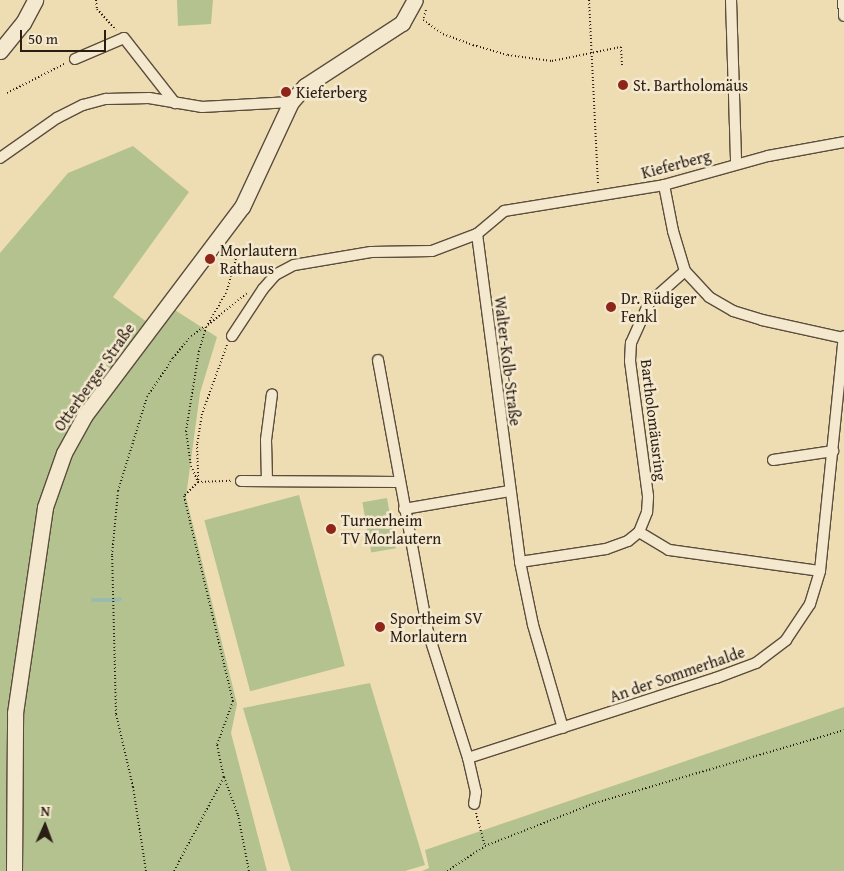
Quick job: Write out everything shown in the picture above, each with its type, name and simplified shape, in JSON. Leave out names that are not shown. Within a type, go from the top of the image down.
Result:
[{"type":"street","points":[[0,52],[23,23],[35,0]]},
{"type":"street","points":[[730,0],[736,163]]},
{"type":"street","points":[[843,0],[844,16]]},
{"type":"street","name":"Otterberger Straße","points":[[14,871],[14,713],[39,537],[52,482],[85,415],[219,237],[254,184],[278,125],[290,102],[322,74],[402,23],[421,3]]},
{"type":"street","points":[[75,59],[124,38],[175,103]]},
{"type":"street","points":[[0,158],[57,118],[83,105],[125,97],[175,103],[244,106],[290,102]]},
{"type":"street","name":"Kieferberg","points":[[232,336],[263,289],[275,276],[294,265],[371,252],[420,254],[453,246],[476,234],[504,211],[664,185],[736,163],[844,142]]},
{"type":"street","points":[[664,185],[673,232],[685,271],[709,297],[732,311],[844,337]]},
{"type":"street","name":"Walter-Kolb-Straße","points":[[476,234],[520,562],[533,625],[563,728]]},
{"type":"street","name":"Bartholomäusring","points":[[639,532],[646,512],[648,496],[630,361],[631,343],[649,303],[685,271]]},
{"type":"street","name":"An der Sommerhalde","points":[[468,758],[756,663],[786,640],[810,604],[820,571],[844,337]]},
{"type":"street","points":[[378,360],[398,482],[428,632],[468,758],[476,792],[474,804]]},
{"type":"street","points":[[267,481],[266,440],[272,394]]},
{"type":"street","points":[[773,460],[833,451]]},
{"type":"street","points":[[241,481],[398,482]]},
{"type":"street","points":[[404,509],[509,491]]},
{"type":"street","points":[[520,562],[606,549],[628,541],[639,532],[669,550],[820,571]]},
{"type":"path","points":[[96,0],[97,9],[124,38]]},
{"type":"path","points":[[589,0],[589,52],[599,196]]},
{"type":"path","points":[[421,3],[424,20],[443,34],[473,46],[508,55],[552,61],[621,47],[622,67]]},
{"type":"path","points":[[7,93],[75,59]]},
{"type":"path","points":[[198,482],[191,466],[186,431],[206,327],[226,293],[236,258],[227,251],[230,243],[219,237]]},
{"type":"path","points":[[146,871],[133,787],[116,714],[112,555],[118,491],[147,397],[173,358],[191,336],[206,327],[256,285],[263,289]]},
{"type":"path","points":[[198,482],[197,444],[202,414],[210,385],[232,336]]},
{"type":"path","points":[[241,481],[198,482],[184,496],[233,701],[217,745],[224,777],[238,815],[248,871]]},
{"type":"path","points":[[448,871],[485,846],[595,803],[844,730]]},
{"type":"path","points":[[174,871],[224,777]]},
{"type":"path","points":[[474,804],[485,846]]},
{"type":"green space","points":[[177,0],[213,0],[211,24],[178,26]]},
{"type":"green space","points":[[133,146],[189,192],[113,297],[151,325],[167,305],[217,337],[200,393],[186,497],[237,704],[231,733],[267,871],[0,871],[0,253],[68,173]]},
{"type":"green space","points":[[299,495],[345,666],[250,691],[204,520]]},
{"type":"green space","points":[[387,498],[396,548],[371,553],[362,502]]},
{"type":"green space","points":[[370,683],[425,865],[405,871],[291,871],[243,708]]},
{"type":"green space","points":[[844,707],[844,871],[422,871],[429,868],[425,850]]},
{"type":"waterway","points":[[115,600],[120,599]]},
{"type":"waterway","points":[[93,600],[111,600]]},
{"type":"place","name":"St. Bartholomäus","points":[[623,85]]},
{"type":"place","name":"Kieferberg","points":[[286,92]]},
{"type":"place","name":"Morlautern Rathaus","points":[[210,259]]},
{"type":"place","name":"Dr. Rüdiger Fenkl","points":[[611,307]]},
{"type":"place","name":"Turnerheim TV Morlautern","points":[[331,529]]},
{"type":"place","name":"Sportheim SV Morlautern","points":[[380,627]]}]
